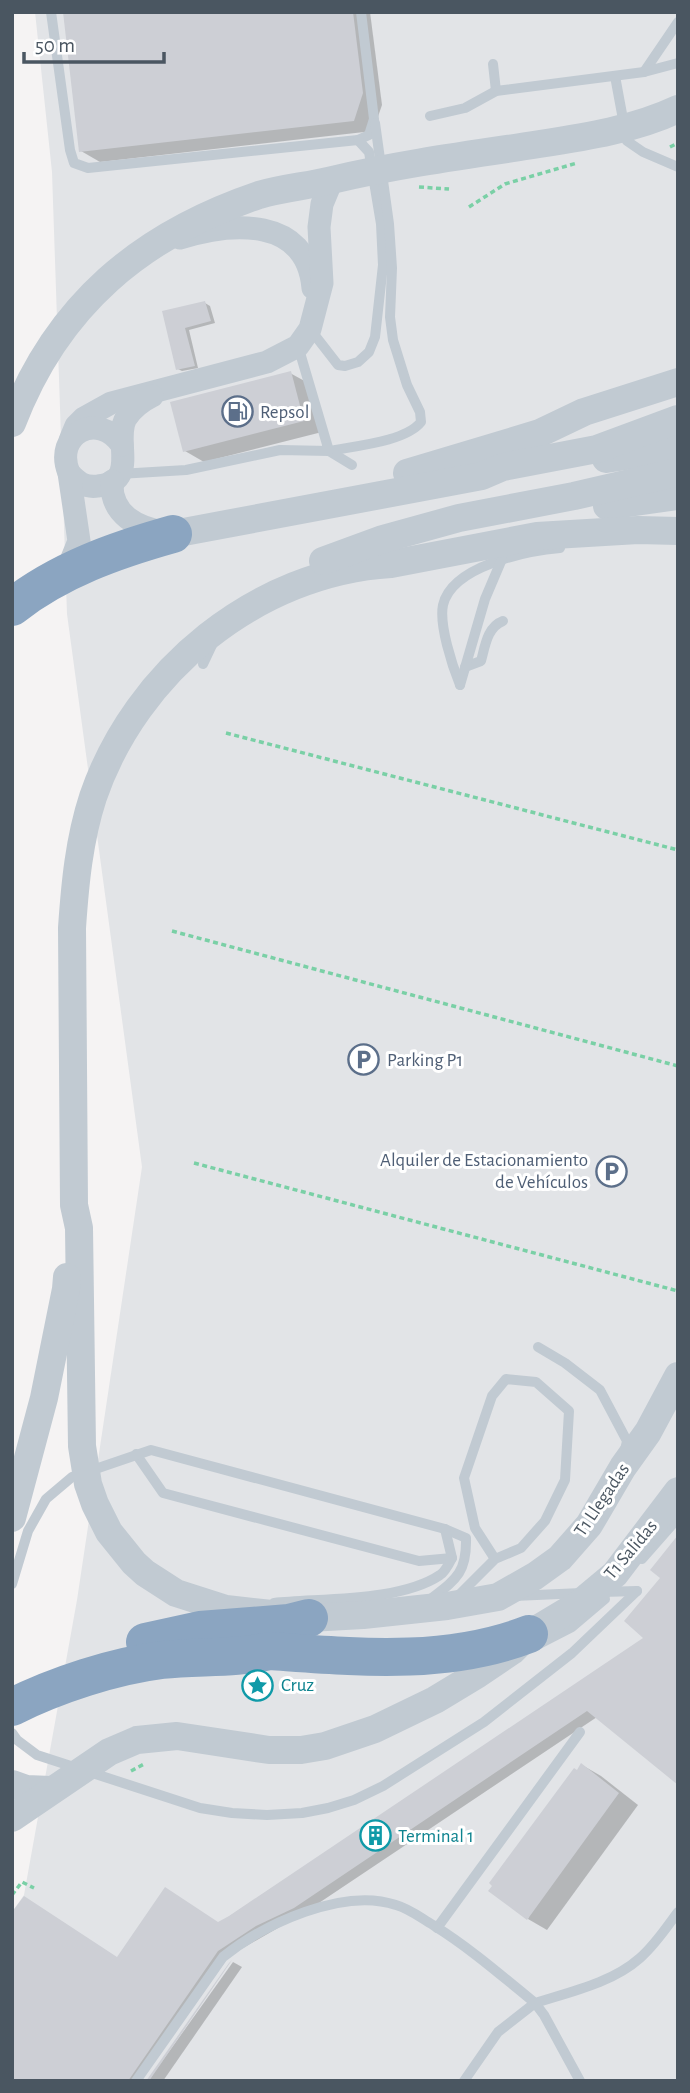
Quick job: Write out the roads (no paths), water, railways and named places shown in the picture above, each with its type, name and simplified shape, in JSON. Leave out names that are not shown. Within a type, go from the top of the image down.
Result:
[{"type":"highway","points":[[12,607],[66,573],[118,550],[173,534]]},
{"type":"highway","points":[[12,1707],[63,1677],[145,1642],[200,1630],[289,1623],[309,1618]]},
{"type":"highway","points":[[12,1691],[63,1677],[96,1675],[161,1661],[250,1656],[270,1651],[408,1658],[491,1647],[529,1634]]},
{"type":"street","points":[[12,423],[23,395],[44,357],[71,317],[101,285],[143,250],[199,218],[261,194],[337,179],[411,176],[623,129],[678,109]]},
{"type":"street","points":[[623,129],[678,127]]},
{"type":"street","points":[[66,573],[79,541],[65,455],[76,426],[94,411],[111,403],[267,362],[308,328],[322,284],[319,227],[322,204],[337,179]]},
{"type":"street","points":[[143,250],[202,231],[236,227],[272,231],[287,239],[303,256],[312,274],[308,328]]},
{"type":"street","points":[[330,504],[381,480],[540,433],[584,412],[678,382]]},
{"type":"street","points":[[122,445],[122,429],[127,417],[143,401],[167,388]]},
{"type":"street","points":[[71,438],[88,428],[98,427],[116,436],[125,454],[124,464],[116,478],[116,507],[134,523],[150,530],[173,534],[482,476],[503,467],[597,449],[678,418]]},
{"type":"street","points":[[482,476],[504,478],[678,448]]},
{"type":"street","points":[[296,587],[319,563],[383,539],[459,518],[574,496],[678,472]]},
{"type":"street","points":[[69,473],[83,485],[93,487],[116,478]]},
{"type":"street","points":[[12,1518],[44,1398],[66,1289],[69,1228],[74,1205],[72,928],[75,883],[84,828],[93,798],[110,757],[136,713],[165,675],[213,632],[265,599],[367,566],[390,555],[605,506],[678,496]]},
{"type":"street","points":[[367,566],[391,564],[537,536],[638,530],[678,531]]},
{"type":"street","name":"T1 Llegadas","points":[[74,1205],[79,1228],[82,1446],[94,1504],[115,1541],[145,1573],[176,1593],[226,1609],[309,1618],[447,1606],[498,1597],[528,1562],[560,1558],[589,1525],[623,1467],[648,1432],[678,1376]]},
{"type":"street","name":"T1 Salidas","points":[[12,1818],[122,1745],[137,1740],[192,1737],[269,1750],[325,1746],[375,1729],[435,1700],[483,1664],[579,1604],[615,1574],[678,1491]]},
{"type":"street","points":[[12,1784],[26,1789],[51,1790]]},
{"type":"lane","points":[[51,12],[70,150],[74,163],[88,168],[358,140],[369,135],[374,119]]},
{"type":"lane","points":[[116,478],[186,470],[280,450],[329,451],[385,440],[416,428],[421,422],[420,412],[407,385],[393,340],[390,317],[389,224],[361,12]]},
{"type":"lane","points":[[644,72],[678,22]]},
{"type":"lane","points":[[430,116],[465,108],[496,92],[644,72],[678,63]]},
{"type":"lane","points":[[494,64],[496,92]]},
{"type":"lane","points":[[615,76],[627,141],[643,152],[678,167]]},
{"type":"lane","points":[[308,328],[338,365],[345,366],[358,362],[369,352],[375,337],[383,265],[382,224],[369,152],[358,140]]},
{"type":"lane","points":[[308,328],[329,451],[352,465]]},
{"type":"lane","points":[[650,542],[678,543]]},
{"type":"lane","points":[[594,544],[608,544]]},
{"type":"lane","points":[[502,559],[485,599],[460,685],[443,620],[442,608],[446,596],[455,585],[471,574],[502,559],[572,547]]},
{"type":"lane","points":[[465,667],[481,661],[491,630],[495,624],[503,621]]},
{"type":"lane","points":[[203,664],[212,646],[213,632]]},
{"type":"lane","points":[[538,1347],[565,1363],[600,1390],[627,1441],[623,1467]]},
{"type":"lane","points":[[447,1606],[495,1559],[528,1562],[565,1480],[569,1411],[536,1382],[506,1378],[492,1396],[464,1478],[475,1528],[495,1559]]},
{"type":"lane","points":[[12,1584],[28,1531],[46,1499],[72,1478],[151,1450],[445,1529],[466,1538],[466,1558],[456,1579],[417,1609]]},
{"type":"lane","points":[[136,1454],[163,1493],[419,1562],[452,1558]]},
{"type":"lane","points":[[483,1664],[545,1642],[596,1609],[678,1517]]},
{"type":"lane","points":[[226,1609],[390,1593],[422,1584],[442,1574],[452,1558],[445,1529]]},
{"type":"lane","points":[[12,1732],[17,1740],[37,1755],[168,1799],[232,1814],[302,1813],[354,1800],[409,1771],[515,1699],[572,1653],[637,1591],[498,1597]]},
{"type":"lane","points":[[250,1656],[271,1662],[323,1667]]},
{"type":"lane","points":[[438,1928],[580,1732]]},
{"type":"lane","points":[[136,2081],[223,1957],[242,1941],[322,1907],[359,1901],[396,1905],[464,1945],[535,2003],[580,2081]]},
{"type":"lane","points":[[464,2081],[498,2032],[535,2003],[603,1980],[638,1960],[678,1912]]},
{"type":"place","name":"Repsol","points":[[237,412]]},
{"type":"place","name":"Parking P1","points":[[364,1060]]},
{"type":"place","name":"Alquiler de Estacionamiento de Vehículos","points":[[611,1171]]},
{"type":"place","name":"Cruz","points":[[258,1685]]},
{"type":"place","name":"Terminal 1","points":[[375,1836]]}]
